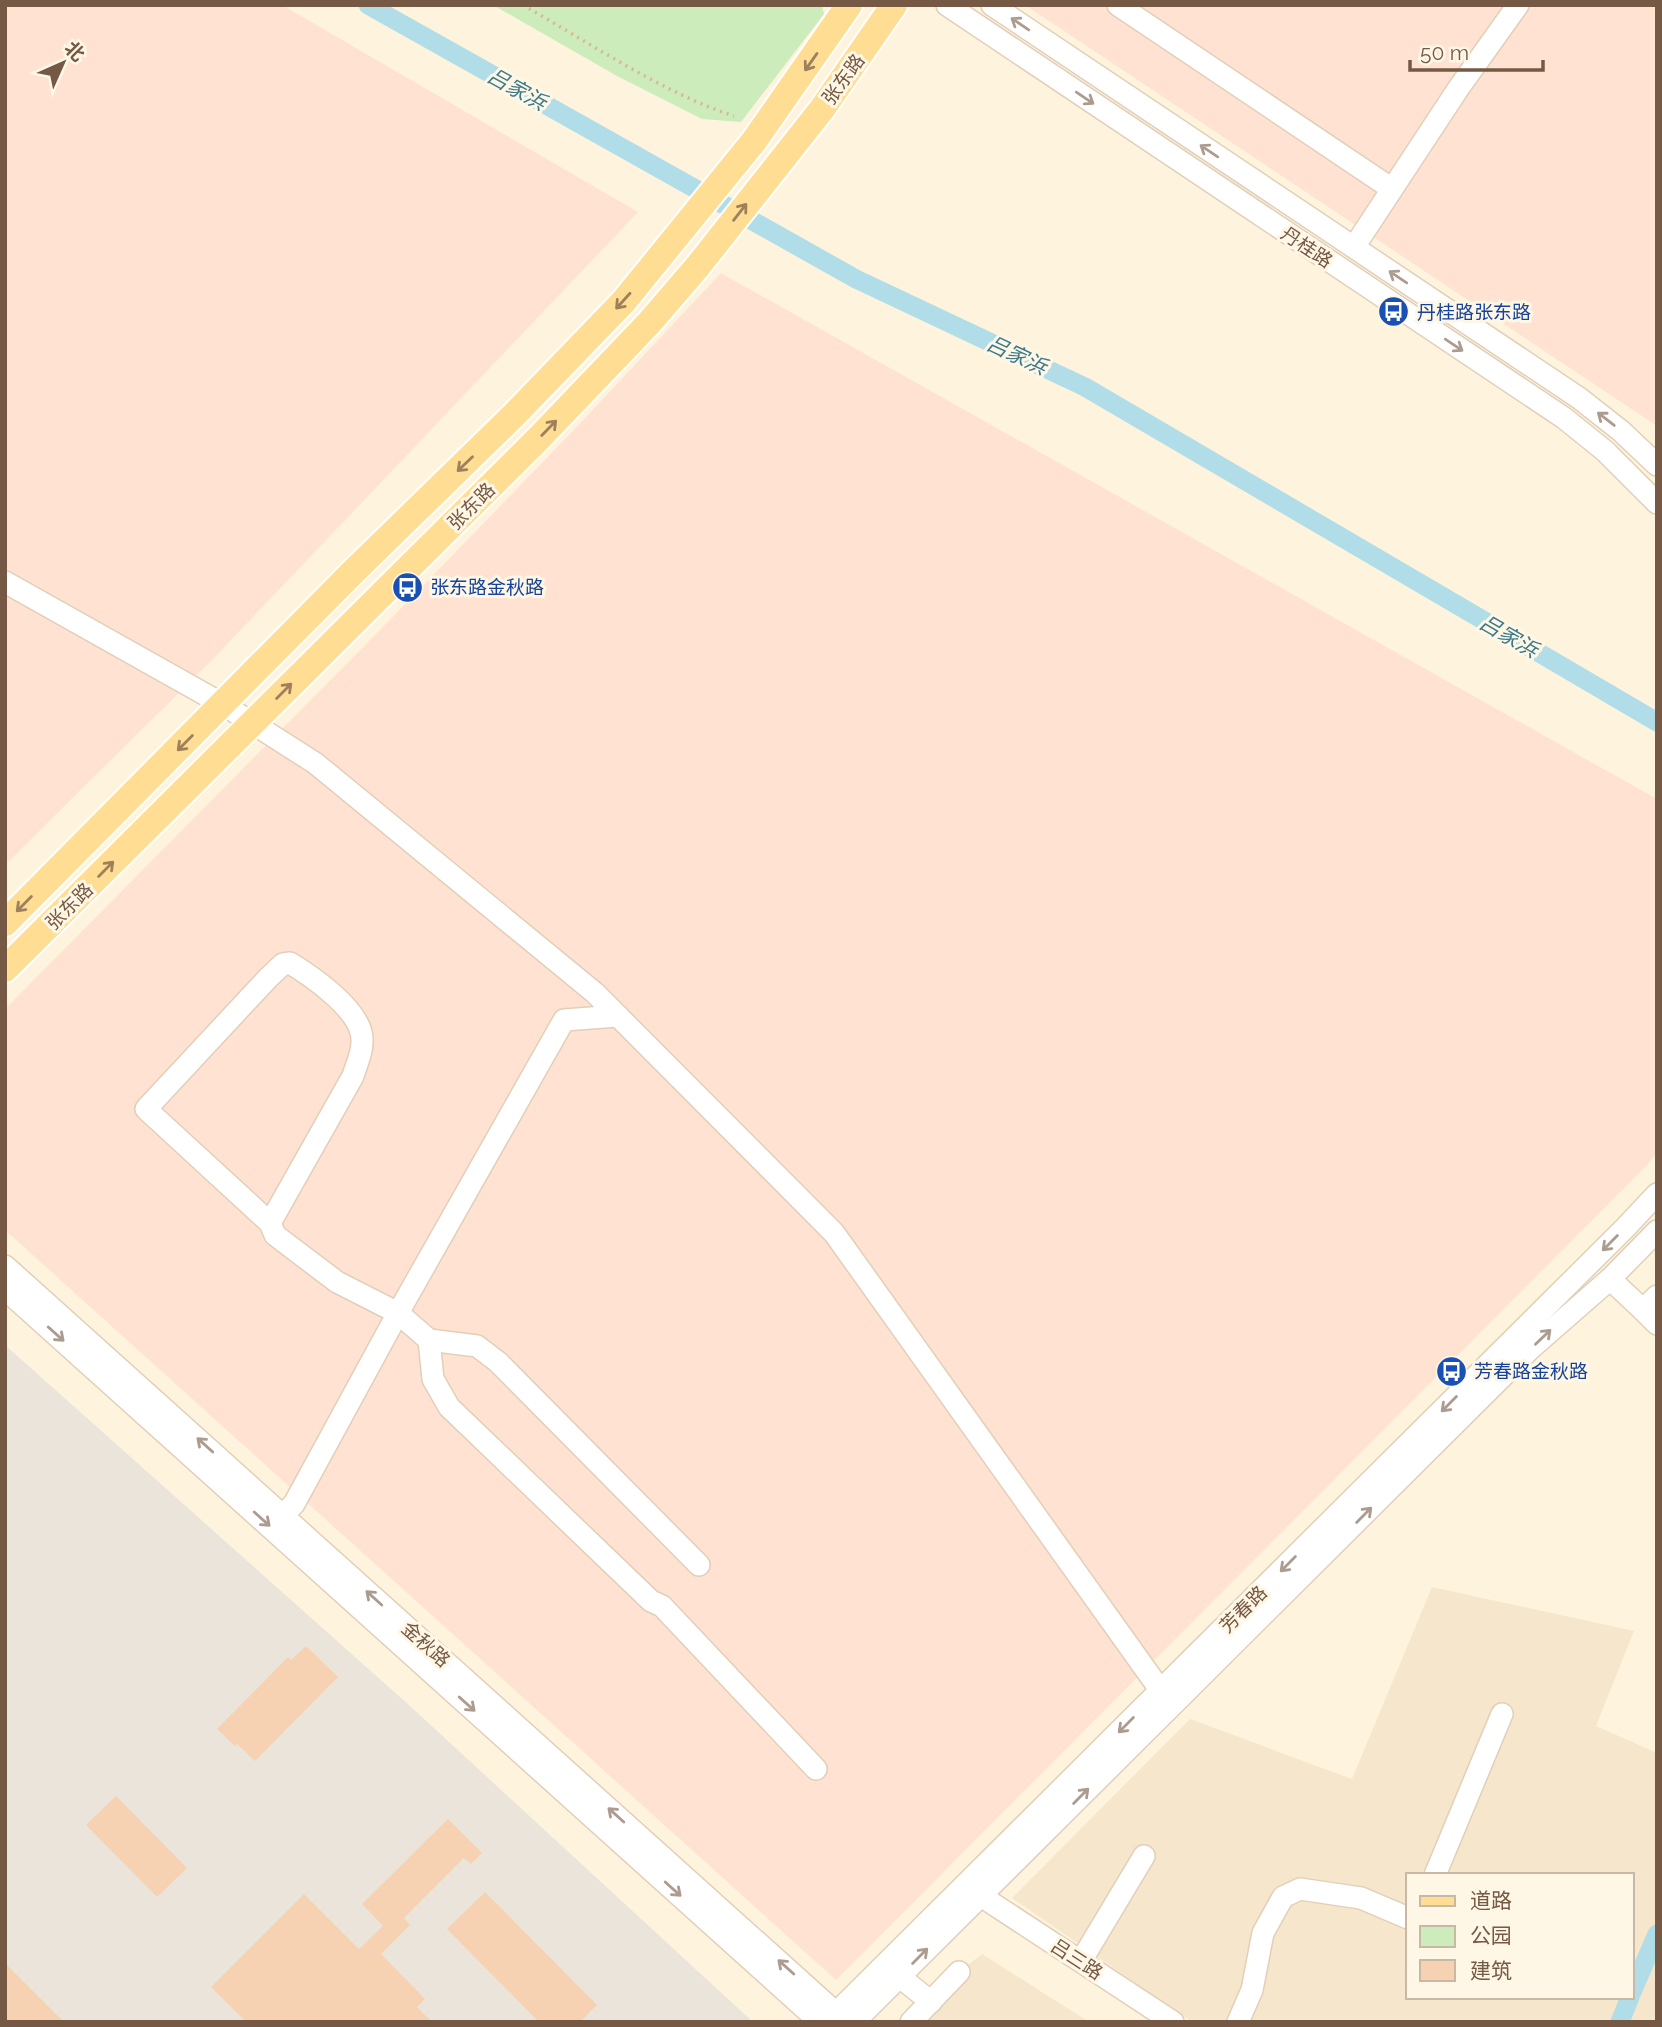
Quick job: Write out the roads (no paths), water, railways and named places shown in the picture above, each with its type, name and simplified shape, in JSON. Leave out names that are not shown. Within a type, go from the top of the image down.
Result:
[{"type":"main road","name":"张东路","points":[[5,923],[353,572],[573,356],[668,249],[754,141],[849,5]]},
{"type":"main road","name":"张东路","points":[[5,969],[597,379],[698,266],[839,87],[894,5]]},
{"type":"street","name":"丹桂路","points":[[947,5],[1564,418],[1605,451],[1657,503]]},
{"type":"street","name":"丹桂路","points":[[992,5],[1579,398],[1621,431],[1657,465]]},
{"type":"street","points":[[1118,5],[1392,189]]},
{"type":"street","points":[[1354,247],[1458,89],[1518,5]]},
{"type":"street","points":[[5,582],[224,705],[315,763],[594,993],[618,1016],[834,1233],[1161,1691]]},
{"type":"street","points":[[270,1223],[353,1076],[362,1050],[362,1032],[353,1016],[322,985],[290,963],[283,964],[268,978],[146,1109],[270,1223],[275,1235],[337,1282],[398,1313],[429,1340],[477,1346],[498,1362],[699,1565]]},
{"type":"street","points":[[283,1515],[294,1504],[398,1313],[564,1020],[618,1016]]},
{"type":"street","name":"芳春路","points":[[837,2020],[1657,1194]]},
{"type":"street","name":"芳春路","points":[[837,2020],[900,1977],[1530,1349],[1610,1279],[1657,1231]]},
{"type":"street","name":"金秋路","points":[[5,1266],[283,1515],[837,2020]]},
{"type":"street","points":[[1610,1279],[1652,1310]]},
{"type":"street","name":"金秋路","points":[[5,1289],[837,2020]]},
{"type":"street","points":[[429,1340],[433,1379],[449,1407],[651,1601],[662,1606],[816,1769]]},
{"type":"street","points":[[1436,1873],[1502,1714]]},
{"type":"street","points":[[1081,1961],[1144,1856]]},
{"type":"street","points":[[1238,2022],[1252,1990],[1263,1933],[1283,1897],[1300,1889],[1361,1898],[1406,1917]]},
{"type":"street","name":"吕三路","points":[[981,1896],[1173,2022]]},
{"type":"street","points":[[911,2022],[959,1972]]},
{"type":"street","points":[[900,1977],[931,2002]]},
{"type":"waterway","name":"吕家浜","points":[[368,5],[856,279],[1085,387],[1657,722]]},
{"type":"waterway","points":[[1634,1987],[1657,1934]]},
{"type":"waterway","points":[[1620,2022],[1629,1999]]},
{"type":"place","name":"丹桂路张东路","points":[[1394,312]]},
{"type":"place","name":"张东路金秋路","points":[[407,587]]},
{"type":"place","name":"芳春路金秋路","points":[[1451,1371]]}]
